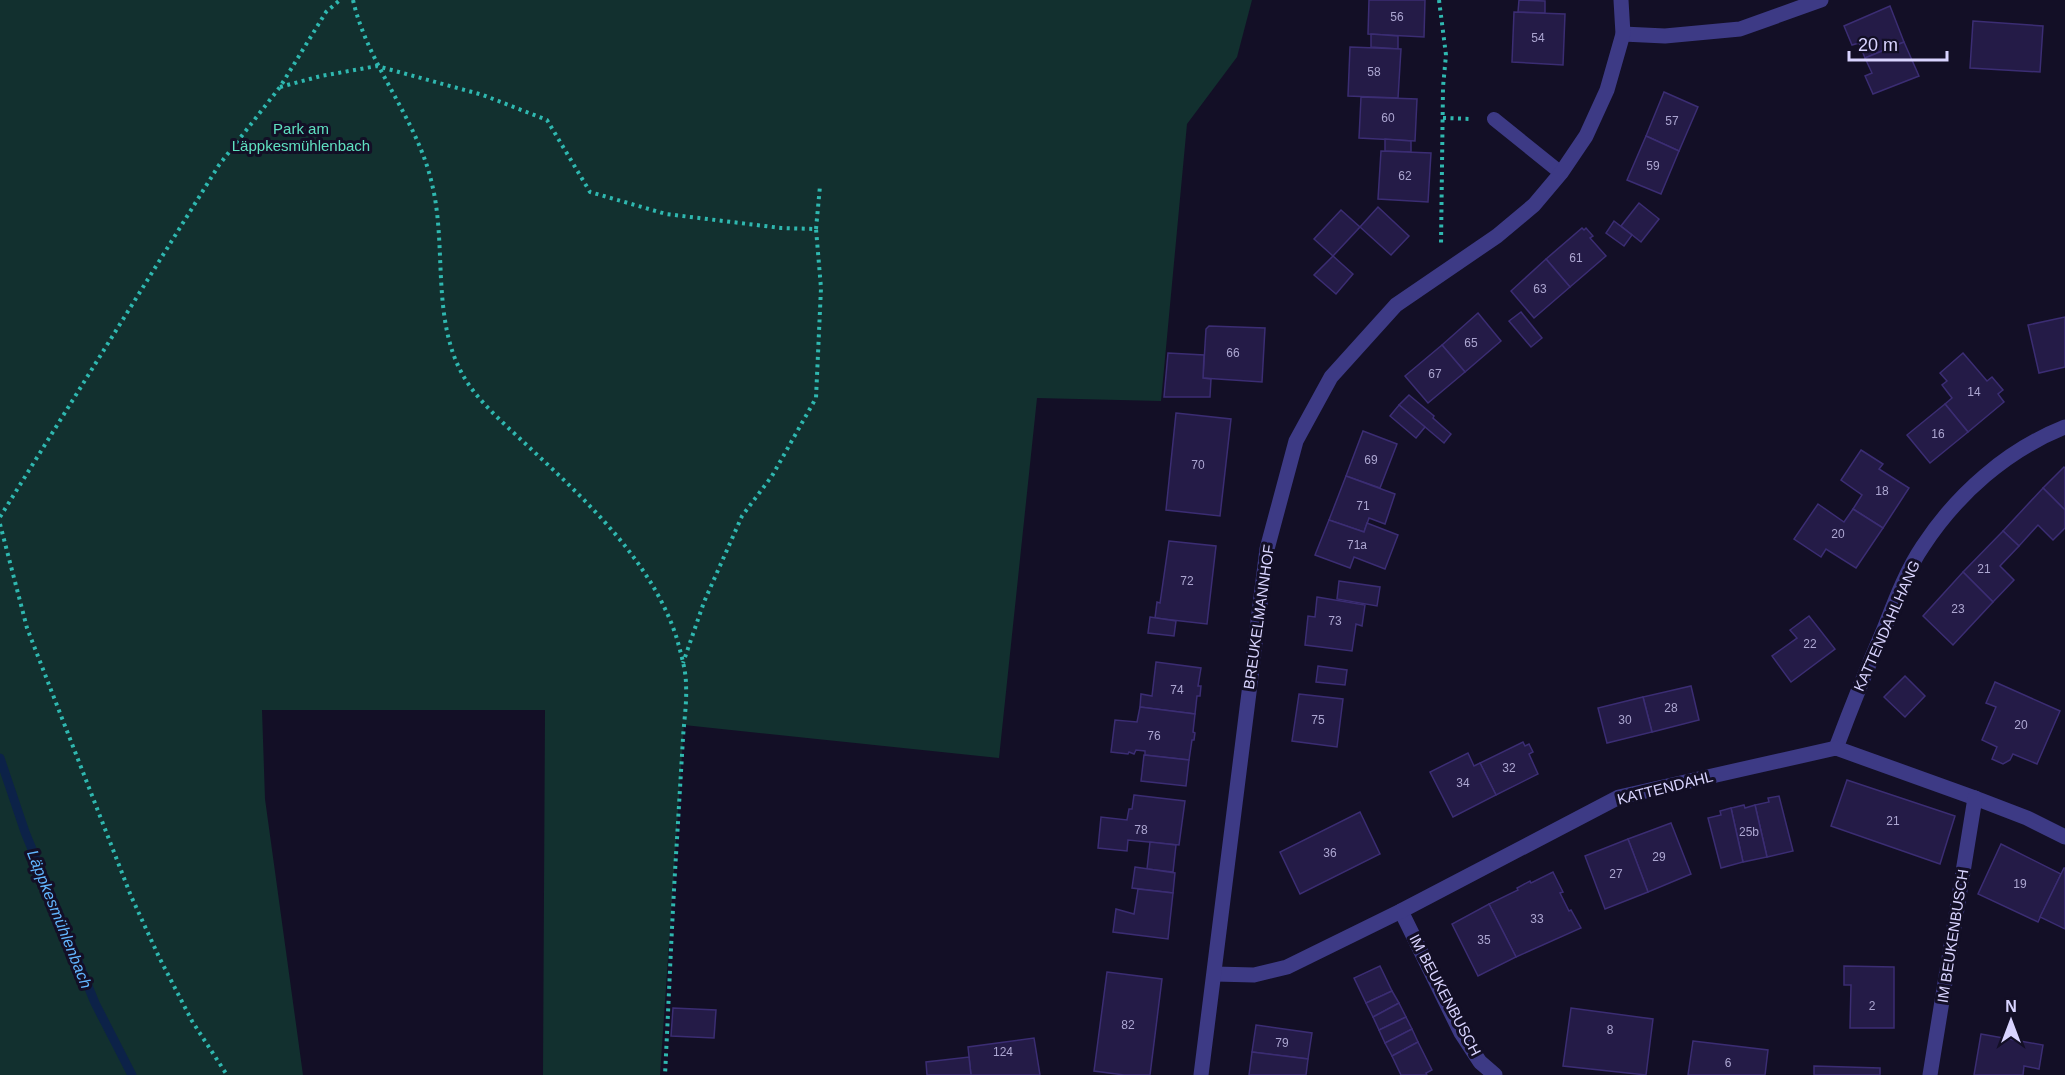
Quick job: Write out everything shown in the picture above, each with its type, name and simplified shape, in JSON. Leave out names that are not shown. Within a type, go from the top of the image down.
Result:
[{"type":"street","name":"BREUKELMANNHOF","points":[[1201,1075],[1267,549],[1296,441],[1331,377],[1396,305],[1497,236],[1534,205],[1561,173],[1586,136],[1607,90],[1623,34],[1621,0]]},
{"type":"street","points":[[1623,34],[1665,36],[1740,28],[1821,0]]},
{"type":"street","name":"KATTENDAHLHANG","points":[[1836,748],[1896,600],[1922,547],[1955,502],[1993,469],[2044,436],[2065,427]]},
{"type":"street","points":[[1836,748],[2027,818],[2065,837]]},
{"type":"street","name":"KATTENDAHL","points":[[1215,974],[1254,975],[1287,967],[1401,911],[1619,797],[1836,748]]},
{"type":"street","name":"IM BEUKENBUSCH","points":[[1930,1075],[1975,798]]},
{"type":"street","name":"IM BEUKENBUSCH","points":[[1401,911],[1461,1033],[1480,1062],[1495,1075]]},
{"type":"lane","points":[[1494,119],[1561,173]]},
{"type":"path","points":[[0,517],[219,165],[280,87],[326,12],[340,0]]},
{"type":"path","points":[[353,0],[357,17],[376,66],[411,131],[432,180],[440,238],[444,312],[449,339],[459,367],[469,386],[489,409],[585,501],[638,564],[667,613],[683,663],[686,684],[665,1075]]},
{"type":"path","points":[[1439,0],[1446,55],[1443,87],[1441,274]]},
{"type":"path","points":[[280,87],[321,76],[376,66],[483,95],[547,120],[590,192],[666,214],[781,228],[816,229]]},
{"type":"path","points":[[683,663],[704,602],[742,516],[772,476],[816,398],[821,288],[816,229],[820,186]]},
{"type":"path","points":[[0,524],[27,628],[131,896],[192,1021],[227,1075]]},
{"type":"green space","name":"Park am Läppkesmühlenbach","points":[[0,0],[1252,0],[1237,57],[1187,124],[1161,401],[1037,398],[999,758],[684,725],[660,1075],[543,1075],[545,710],[262,710],[265,799],[303,1075],[0,1075]]},
{"type":"building","points":[[1369,0],[1425,0],[1424,37],[1368,34]]},
{"type":"building","points":[[1519,0],[1545,1],[1545,13],[1518,12]]},
{"type":"building","points":[[1890,6],[1904,42],[1865,58],[1859,43],[1852,45],[1844,26]]},
{"type":"building","points":[[1514,12],[1565,14],[1563,65],[1512,62]]},
{"type":"building","points":[[1973,21],[2043,26],[2040,72],[1970,68]]},
{"type":"building","points":[[1371,34],[1398,36],[1398,49],[1371,47]]},
{"type":"building","points":[[1904,42],[1919,76],[1873,94],[1865,76],[1872,73],[1865,58]]},
{"type":"building","points":[[1350,47],[1401,49],[1398,98],[1348,96]]},
{"type":"building","points":[[1664,92],[1698,107],[1679,151],[1646,136]]},
{"type":"building","points":[[1361,97],[1417,99],[1415,141],[1359,138]]},
{"type":"building","points":[[1646,136],[1679,151],[1661,194],[1627,180]]},
{"type":"building","points":[[1385,139],[1411,141],[1411,152],[1385,151]]},
{"type":"building","points":[[1381,151],[1431,153],[1428,202],[1378,199]]},
{"type":"building","points":[[1639,203],[1659,219],[1641,242],[1621,226]]},
{"type":"building","points":[[1378,207],[1409,236],[1391,255],[1360,227]]},
{"type":"building","points":[[1341,210],[1360,227],[1333,256],[1314,239]]},
{"type":"building","points":[[1614,221],[1632,235],[1624,246],[1606,233]]},
{"type":"building","points":[[1582,228],[1584,230],[1586,228],[1593,236],[1590,238],[1606,256],[1570,287],[1546,259]]},
{"type":"building","points":[[1333,256],[1353,274],[1336,294],[1314,275]]},
{"type":"building","points":[[1546,259],[1570,287],[1534,318],[1511,291]]},
{"type":"building","points":[[1521,312],[1542,338],[1531,347],[1509,321]]},
{"type":"building","points":[[1478,313],[1501,341],[1465,372],[1442,345]]},
{"type":"building","points":[[2065,317],[2065,367],[2039,373],[2028,325]]},
{"type":"building","points":[[1209,326],[1265,328],[1262,382],[1203,378],[1206,329]]},
{"type":"building","points":[[1442,345],[1465,372],[1428,403],[1405,376]]},
{"type":"building","points":[[1168,353],[1204,355],[1203,378],[1211,379],[1210,397],[1164,397]]},
{"type":"building","points":[[1963,353],[1987,381],[1992,377],[2003,390],[1998,394],[2004,402],[1968,432],[1945,404],[1952,398],[1942,385],[1947,381],[1940,373]]},
{"type":"building","points":[[1409,395],[1451,434],[1444,443],[1399,405]]},
{"type":"building","points":[[1945,404],[1968,432],[1930,463],[1907,435]]},
{"type":"building","points":[[1399,405],[1425,427],[1416,438],[1390,416]]},
{"type":"building","points":[[1176,413],[1231,419],[1220,516],[1166,510]]},
{"type":"building","points":[[1363,431],[1397,444],[1380,488],[1346,476]]},
{"type":"building","points":[[1861,450],[1883,464],[1879,469],[1909,488],[1883,528],[1853,509],[1862,495],[1841,480]]},
{"type":"building","points":[[2065,468],[2065,510],[2043,488]]},
{"type":"building","points":[[1346,476],[1395,494],[1385,524],[1369,518],[1364,532],[1329,520]]},
{"type":"building","points":[[2043,488],[2065,510],[2065,528],[2053,540],[2038,525],[2019,546],[2003,531]]},
{"type":"building","points":[[1818,504],[1844,522],[1853,509],[1883,528],[1856,568],[1826,549],[1821,557],[1794,539]]},
{"type":"building","points":[[1329,520],[1364,532],[1367,523],[1398,535],[1385,569],[1354,557],[1350,568],[1315,555]]},
{"type":"building","points":[[2003,531],[2019,546],[2000,566],[2014,580],[1993,602],[1963,572]]},
{"type":"building","points":[[1169,541],[1216,546],[1207,624],[1155,618],[1157,602],[1160,603]]},
{"type":"building","points":[[1963,572],[1993,602],[1953,645],[1923,616]]},
{"type":"building","points":[[1339,581],[1380,587],[1377,606],[1337,599]]},
{"type":"building","points":[[1317,597],[1365,605],[1362,626],[1356,624],[1352,651],[1305,645],[1308,616],[1315,617]]},
{"type":"building","points":[[1809,616],[1835,649],[1791,682],[1772,656],[1797,638],[1790,630]]},
{"type":"building","points":[[1150,617],[1176,621],[1174,636],[1148,633]]},
{"type":"building","points":[[1156,662],[1201,668],[1198,686],[1201,686],[1200,696],[1197,696],[1195,714],[1140,707],[1141,694],[1152,696]]},
{"type":"building","points":[[1318,666],[1347,670],[1345,685],[1316,682]]},
{"type":"building","points":[[1905,676],[1925,696],[1905,717],[1884,697]]},
{"type":"building","points":[[1995,682],[2060,711],[2037,764],[2013,754],[2010,760],[2003,764],[1992,759],[1997,747],[1982,740],[1996,707],[1986,703]]},
{"type":"building","points":[[1691,686],[1699,720],[1652,732],[1643,697]]},
{"type":"building","points":[[1299,694],[1343,699],[1337,747],[1292,741]]},
{"type":"building","points":[[1643,697],[1652,732],[1607,743],[1598,708]]},
{"type":"building","points":[[1140,707],[1195,714],[1193,732],[1195,733],[1189,760],[1145,755],[1145,751],[1136,750],[1134,754],[1111,752],[1115,720],[1137,722]]},
{"type":"building","points":[[1523,742],[1525,746],[1529,744],[1533,752],[1529,754],[1538,774],[1496,795],[1480,763]]},
{"type":"building","points":[[1468,753],[1474,766],[1480,763],[1496,795],[1453,817],[1430,772]]},
{"type":"building","points":[[1144,755],[1189,760],[1186,786],[1141,781]]},
{"type":"building","points":[[1847,780],[1955,816],[1940,864],[1831,826]]},
{"type":"building","points":[[1134,795],[1185,801],[1179,845],[1128,840],[1127,851],[1098,848],[1101,817],[1127,820],[1129,809],[1132,809]]},
{"type":"building","points":[[1779,796],[1793,851],[1767,857],[1755,805],[1769,802],[1768,798]]},
{"type":"building","points":[[1744,805],[1745,808],[1755,805],[1767,857],[1743,862],[1731,808]]},
{"type":"building","points":[[1731,808],[1743,862],[1721,868],[1708,818],[1721,815],[1720,811]]},
{"type":"building","points":[[1360,812],[1380,854],[1300,894],[1280,852]]},
{"type":"building","points":[[1671,823],[1691,874],[1648,892],[1628,839]]},
{"type":"building","points":[[1628,839],[1648,892],[1605,909],[1585,856]]},
{"type":"building","points":[[1150,842],[1176,845],[1173,872],[1147,869]]},
{"type":"building","points":[[2001,844],[2061,874],[2038,922],[1978,894]]},
{"type":"building","points":[[1135,867],[1175,873],[1173,893],[1132,888]]},
{"type":"building","points":[[2065,868],[2065,929],[2040,917]]},
{"type":"building","points":[[1553,872],[1569,911],[1571,910],[1581,928],[1516,957],[1489,904],[1518,890],[1517,888],[1530,881],[1531,883]]},
{"type":"building","points":[[1138,889],[1173,893],[1168,939],[1113,932],[1116,909],[1134,914]]},
{"type":"building","points":[[1489,904],[1516,957],[1478,976],[1452,924]]},
{"type":"building","points":[[1380,966],[1392,991],[1366,1003],[1354,978]]},
{"type":"building","points":[[1844,966],[1894,967],[1894,1028],[1850,1028],[1851,985],[1844,985]]},
{"type":"building","points":[[1107,972],[1162,979],[1150,1075],[1124,1075],[1094,1071]]},
{"type":"building","points":[[1392,991],[1399,1003],[1373,1017],[1366,1003]]},
{"type":"building","points":[[1399,1003],[1406,1017],[1379,1030],[1373,1017]]},
{"type":"building","points":[[673,1008],[716,1010],[714,1038],[671,1036]]},
{"type":"building","points":[[1571,1008],[1653,1019],[1646,1075],[1563,1066]]},
{"type":"building","points":[[1406,1017],[1412,1029],[1385,1043],[1379,1030]]},
{"type":"building","points":[[1256,1025],[1312,1033],[1308,1059],[1252,1052]]},
{"type":"building","points":[[1412,1029],[1418,1042],[1392,1056],[1385,1043]]},
{"type":"building","points":[[1981,1034],[2043,1045],[2039,1069],[2024,1066],[2023,1075],[1974,1075]]},
{"type":"building","points":[[1034,1038],[1040,1075],[971,1075],[968,1047]]},
{"type":"building","points":[[1693,1041],[1768,1050],[1765,1075],[1688,1075]]},
{"type":"building","points":[[1418,1042],[1432,1070],[1426,1073],[1427,1075],[1401,1075],[1392,1056]]},
{"type":"building","points":[[1252,1052],[1308,1059],[1306,1075],[1249,1075]]},
{"type":"building","points":[[969,1057],[971,1075],[927,1075],[926,1062]]},
{"type":"building","points":[[1814,1066],[1880,1068],[1880,1075],[1814,1075]]},
{"type":"waterway","name":"Läppkesmühlenbach","points":[[0,758],[25,832],[95,1003],[132,1075]]}]
